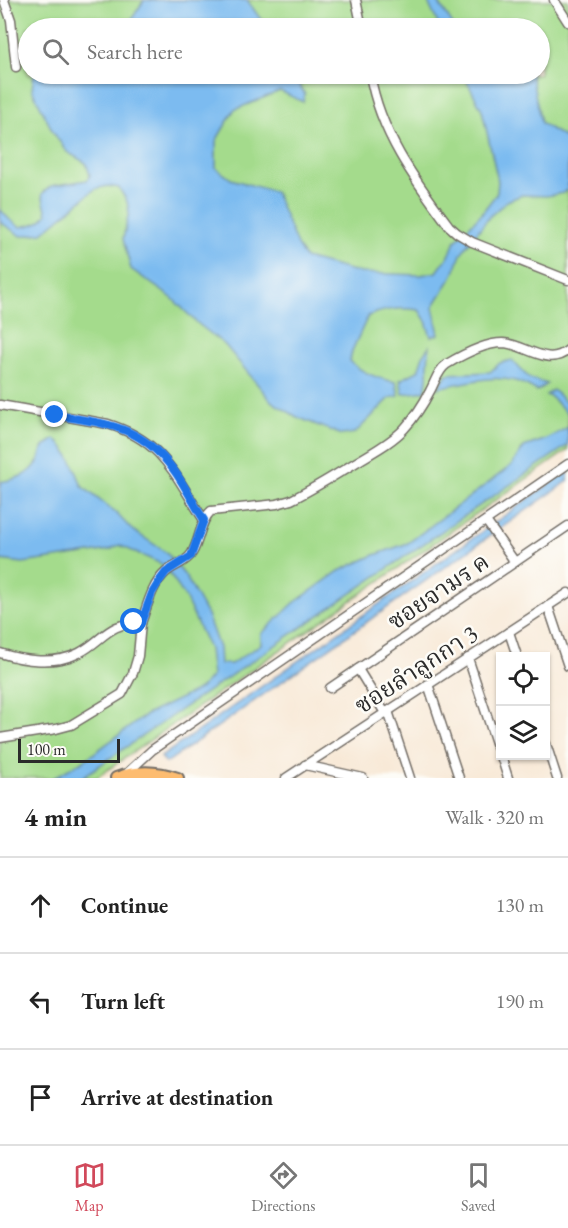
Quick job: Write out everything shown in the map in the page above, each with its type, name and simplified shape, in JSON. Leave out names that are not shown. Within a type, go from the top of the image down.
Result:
[{"type":"main road","points":[[121,776],[153,772],[178,778]]},
{"type":"street","points":[[4,0],[11,20],[16,67]]},
{"type":"street","points":[[356,0],[360,18]]},
{"type":"street","points":[[554,0],[568,22]]},
{"type":"street","points":[[372,84],[384,124],[400,156],[425,194],[457,233],[472,242],[568,280]]},
{"type":"street","points":[[0,738],[71,725],[122,694],[133,673],[138,656],[141,623],[152,593],[166,572],[191,556],[204,520],[211,511],[277,504],[291,500],[377,450],[402,431],[422,406],[437,376],[447,364],[495,344],[515,345],[541,356],[550,357],[559,356],[568,350]]},
{"type":"street","points":[[0,405],[126,429],[164,458],[174,470],[204,520]]},
{"type":"street","points":[[121,776],[152,750],[491,527],[568,464]]},
{"type":"street","name":"ซอยจามร ค","points":[[330,688],[568,526]]},
{"type":"street","points":[[491,527],[515,562]]},
{"type":"street","name":"ซอยลำลูกกา 3","points":[[286,778],[568,593]]},
{"type":"street","points":[[548,606],[568,666]]},
{"type":"street","points":[[0,653],[35,661],[56,660],[79,653],[118,625],[141,623]]},
{"type":"street","points":[[509,632],[515,652]]},
{"type":"street","points":[[468,658],[496,740]]},
{"type":"street","points":[[358,669],[386,712],[410,778]]},
{"type":"street","points":[[428,684],[459,778]]},
{"type":"street","points":[[550,756],[557,778]]},
{"type":"street","points":[[503,760],[508,778]]},
{"type":"street","points":[[305,765],[363,778]]},
{"type":"green space","points":[[0,0],[568,0],[568,450],[96,778],[0,778]]},
{"type":"water","points":[[144,0],[247,0],[260,18],[132,18]]},
{"type":"water","points":[[427,0],[437,0],[449,18],[435,18]]},
{"type":"water","points":[[33,84],[298,84],[305,94],[303,102],[280,91],[234,110],[216,141],[216,168],[231,179],[275,192],[297,245],[305,258],[361,273],[421,275],[437,272],[450,254],[455,241],[497,193],[498,181],[482,110],[468,84],[533,84],[541,123],[568,140],[568,189],[564,193],[546,196],[522,195],[507,201],[489,217],[462,252],[453,275],[433,307],[439,334],[431,337],[426,321],[419,310],[393,309],[368,316],[352,351],[350,361],[371,375],[396,382],[399,396],[390,398],[355,433],[342,435],[297,417],[272,402],[225,345],[196,322],[172,298],[131,269],[123,239],[129,212],[127,201],[119,188],[108,186],[95,189],[42,233],[21,236],[0,222],[0,209],[20,227],[39,222],[47,214],[42,194],[51,186],[87,180],[90,175],[86,163],[67,152],[53,132],[32,89]]},
{"type":"water","points":[[430,345],[425,391],[403,394],[400,380],[418,371],[424,353]]},
{"type":"water","points":[[512,360],[529,378],[547,384],[537,391],[513,380],[489,379],[438,388],[447,374],[490,372],[500,363]]},
{"type":"water","points":[[553,390],[568,404],[568,414],[546,395]]},
{"type":"water","points":[[568,427],[568,445],[81,778],[53,778],[86,759],[146,715],[200,689],[212,676],[209,649],[185,597],[164,565],[119,545],[110,550],[23,563],[0,560],[0,482],[19,477],[32,469],[38,462],[42,449],[49,443],[55,439],[64,448],[82,486],[117,514],[131,529],[167,553],[186,577],[207,615],[219,648],[220,664],[231,664],[261,644],[261,634],[294,603],[339,571],[408,543],[512,465],[524,447],[547,439]]},
{"type":"water","points":[[568,471],[568,481],[166,763],[161,757]]},
{"type":"route","points":[[55,415],[108,424],[126,429],[139,437],[164,458],[174,470],[204,520],[191,556],[166,572],[152,593],[141,623],[134,622]]}]
